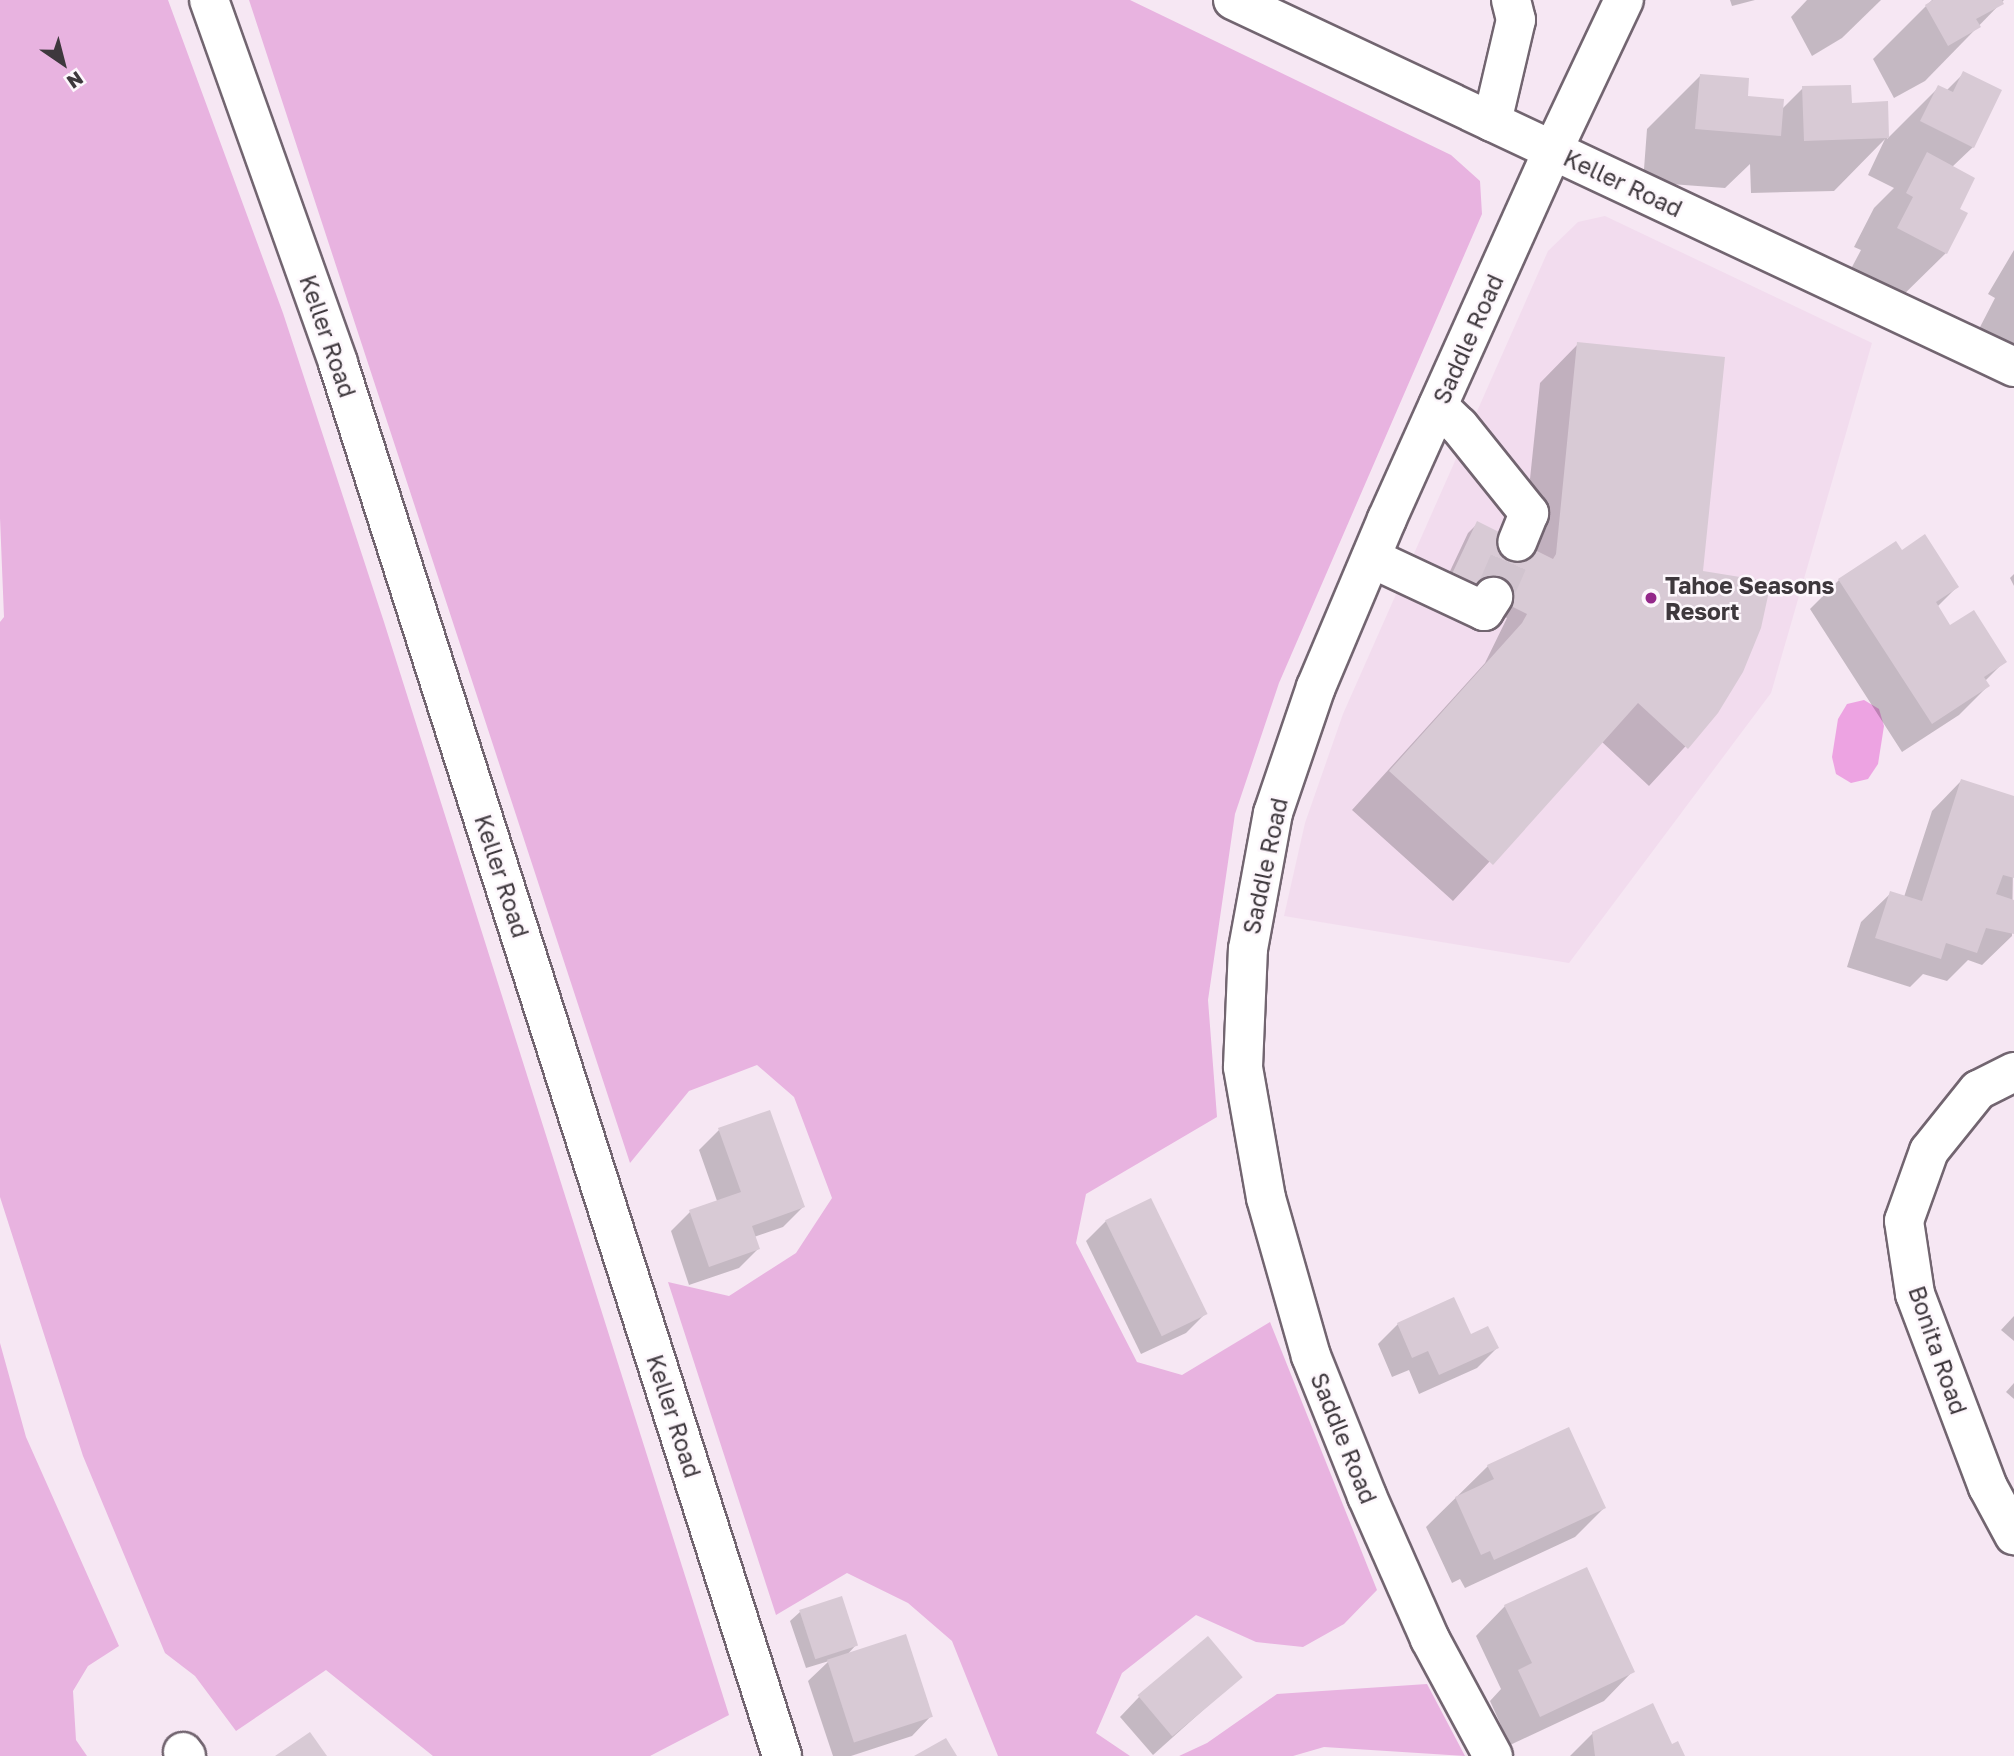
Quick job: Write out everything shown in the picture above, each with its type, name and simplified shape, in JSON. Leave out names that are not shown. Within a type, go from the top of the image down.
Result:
[{"type":"street","name":"Keller Road","points":[[209,0],[338,363],[782,1756]]},
{"type":"street","name":"Keller Road","points":[[1233,0],[2014,367]]},
{"type":"street","points":[[1492,122],[1516,20],[1511,0]]},
{"type":"street","name":"Saddle Road","points":[[1493,1756],[1430,1639],[1367,1496],[1311,1356],[1266,1198],[1243,1067],[1248,949],[1273,813],[1316,687],[1438,406],[1624,0]]},
{"type":"street","points":[[1438,406],[1460,426],[1529,513],[1517,541]]},
{"type":"street","points":[[1371,558],[1484,611],[1493,597]]},
{"type":"street","name":"Bonita Road","points":[[2014,1072],[1978,1090],[1929,1152],[1904,1221],[1915,1294],[1988,1487],[2014,1535]]},
{"type":"shaded area","points":[[0,0],[168,0],[283,313],[384,622],[729,1715],[650,1756],[433,1756],[326,1670],[236,1731],[195,1676],[165,1653],[83,1456],[0,1197],[0,622],[4,617],[0,518]]},
{"type":"shaded area","points":[[249,0],[1130,0],[1451,155],[1480,181],[1482,214],[1279,683],[1235,814],[1208,1000],[1217,1117],[1086,1194],[1076,1243],[1137,1362],[1182,1375],[1270,1322],[1377,1590],[1344,1624],[1303,1647],[1256,1642],[1196,1615],[1122,1673],[1096,1733],[1130,1756],[998,1756],[952,1641],[908,1603],[847,1573],[776,1615],[668,1282],[729,1296],[796,1253],[832,1198],[794,1097],[757,1065],[689,1091],[630,1163]]},
{"type":"shaded area","points":[[1605,216],[1872,343],[1771,693],[1569,963],[1284,916],[1305,823],[1343,714],[1548,251],[1578,222]]},
{"type":"shaded area","points":[[1864,700],[1879,709],[1884,726],[1878,764],[1868,779],[1851,783],[1836,774],[1832,757],[1838,719],[1847,704]]},
{"type":"shaded area","points":[[0,1343],[26,1437],[119,1646],[88,1666],[73,1691],[76,1740],[87,1756],[0,1756]]},
{"type":"shaded area","points":[[1427,1684],[1465,1756],[1324,1747],[1293,1756],[1179,1756],[1207,1743],[1277,1694]]},
{"type":"building","points":[[1933,0],[2002,0],[2004,4],[1976,19],[1981,27],[1948,46],[1925,5]]},
{"type":"building","points":[[1963,71],[2002,90],[1974,148],[1920,121],[1938,85],[1953,92]]},
{"type":"building","points":[[1700,74],[1749,78],[1748,96],[1784,99],[1781,136],[1695,129]]},
{"type":"building","points":[[1851,85],[1852,103],[1888,101],[1889,138],[1804,141],[1802,86]]},
{"type":"building","points":[[1927,152],[1975,178],[1960,209],[1968,213],[1947,254],[1897,228],[1913,197],[1906,193]]},
{"type":"building","name":"Tahoe Seasons Resort","points":[[1577,342],[1725,357],[1703,571],[1771,582],[1761,628],[1743,672],[1718,713],[1688,749],[1638,703],[1493,865],[1389,771],[1522,623],[1527,614],[1451,576],[1477,521],[1553,559],[1556,554]]},
{"type":"building","points":[[1925,534],[1959,587],[1936,602],[1950,625],[1974,610],[2007,662],[1984,677],[1990,686],[1932,724],[1838,579],[1896,541],[1902,550]]},
{"type":"building","points":[[1961,779],[2014,796],[2014,878],[2003,875],[1996,894],[2014,900],[2014,934],[1986,928],[1977,953],[1946,943],[1941,959],[1875,938],[1890,891],[1922,901]]},
{"type":"building","points":[[770,1110],[805,1207],[752,1226],[760,1249],[709,1267],[689,1210],[741,1192],[718,1128]]},
{"type":"building","points":[[1151,1198],[1208,1314],[1162,1336],[1105,1220]]},
{"type":"building","points":[[1454,1297],[1471,1334],[1488,1326],[1499,1348],[1439,1375],[1428,1351],[1412,1358],[1397,1323]]},
{"type":"building","points":[[1569,1427],[1606,1508],[1494,1560],[1490,1551],[1481,1555],[1455,1497],[1494,1479],[1487,1465]]},
{"type":"building","points":[[1587,1567],[1635,1672],[1540,1717],[1518,1670],[1532,1663],[1504,1605]]},
{"type":"building","points":[[842,1596],[858,1645],[815,1659],[799,1610]]},
{"type":"building","points":[[906,1634],[933,1717],[854,1742],[827,1660]]},
{"type":"building","points":[[1208,1636],[1243,1677],[1172,1737],[1138,1695]]},
{"type":"building","points":[[1653,1703],[1672,1744],[1678,1741],[1685,1756],[1595,1756],[1592,1732]]},
{"type":"building","points":[[310,1732],[327,1756],[275,1756]]},
{"type":"building","points":[[946,1738],[957,1756],[914,1756]]},
{"type":"tunnel","points":[[1493,597],[1517,542]]},
{"type":"place","name":"Tahoe Seasons Resort","points":[[1651,598]]}]
